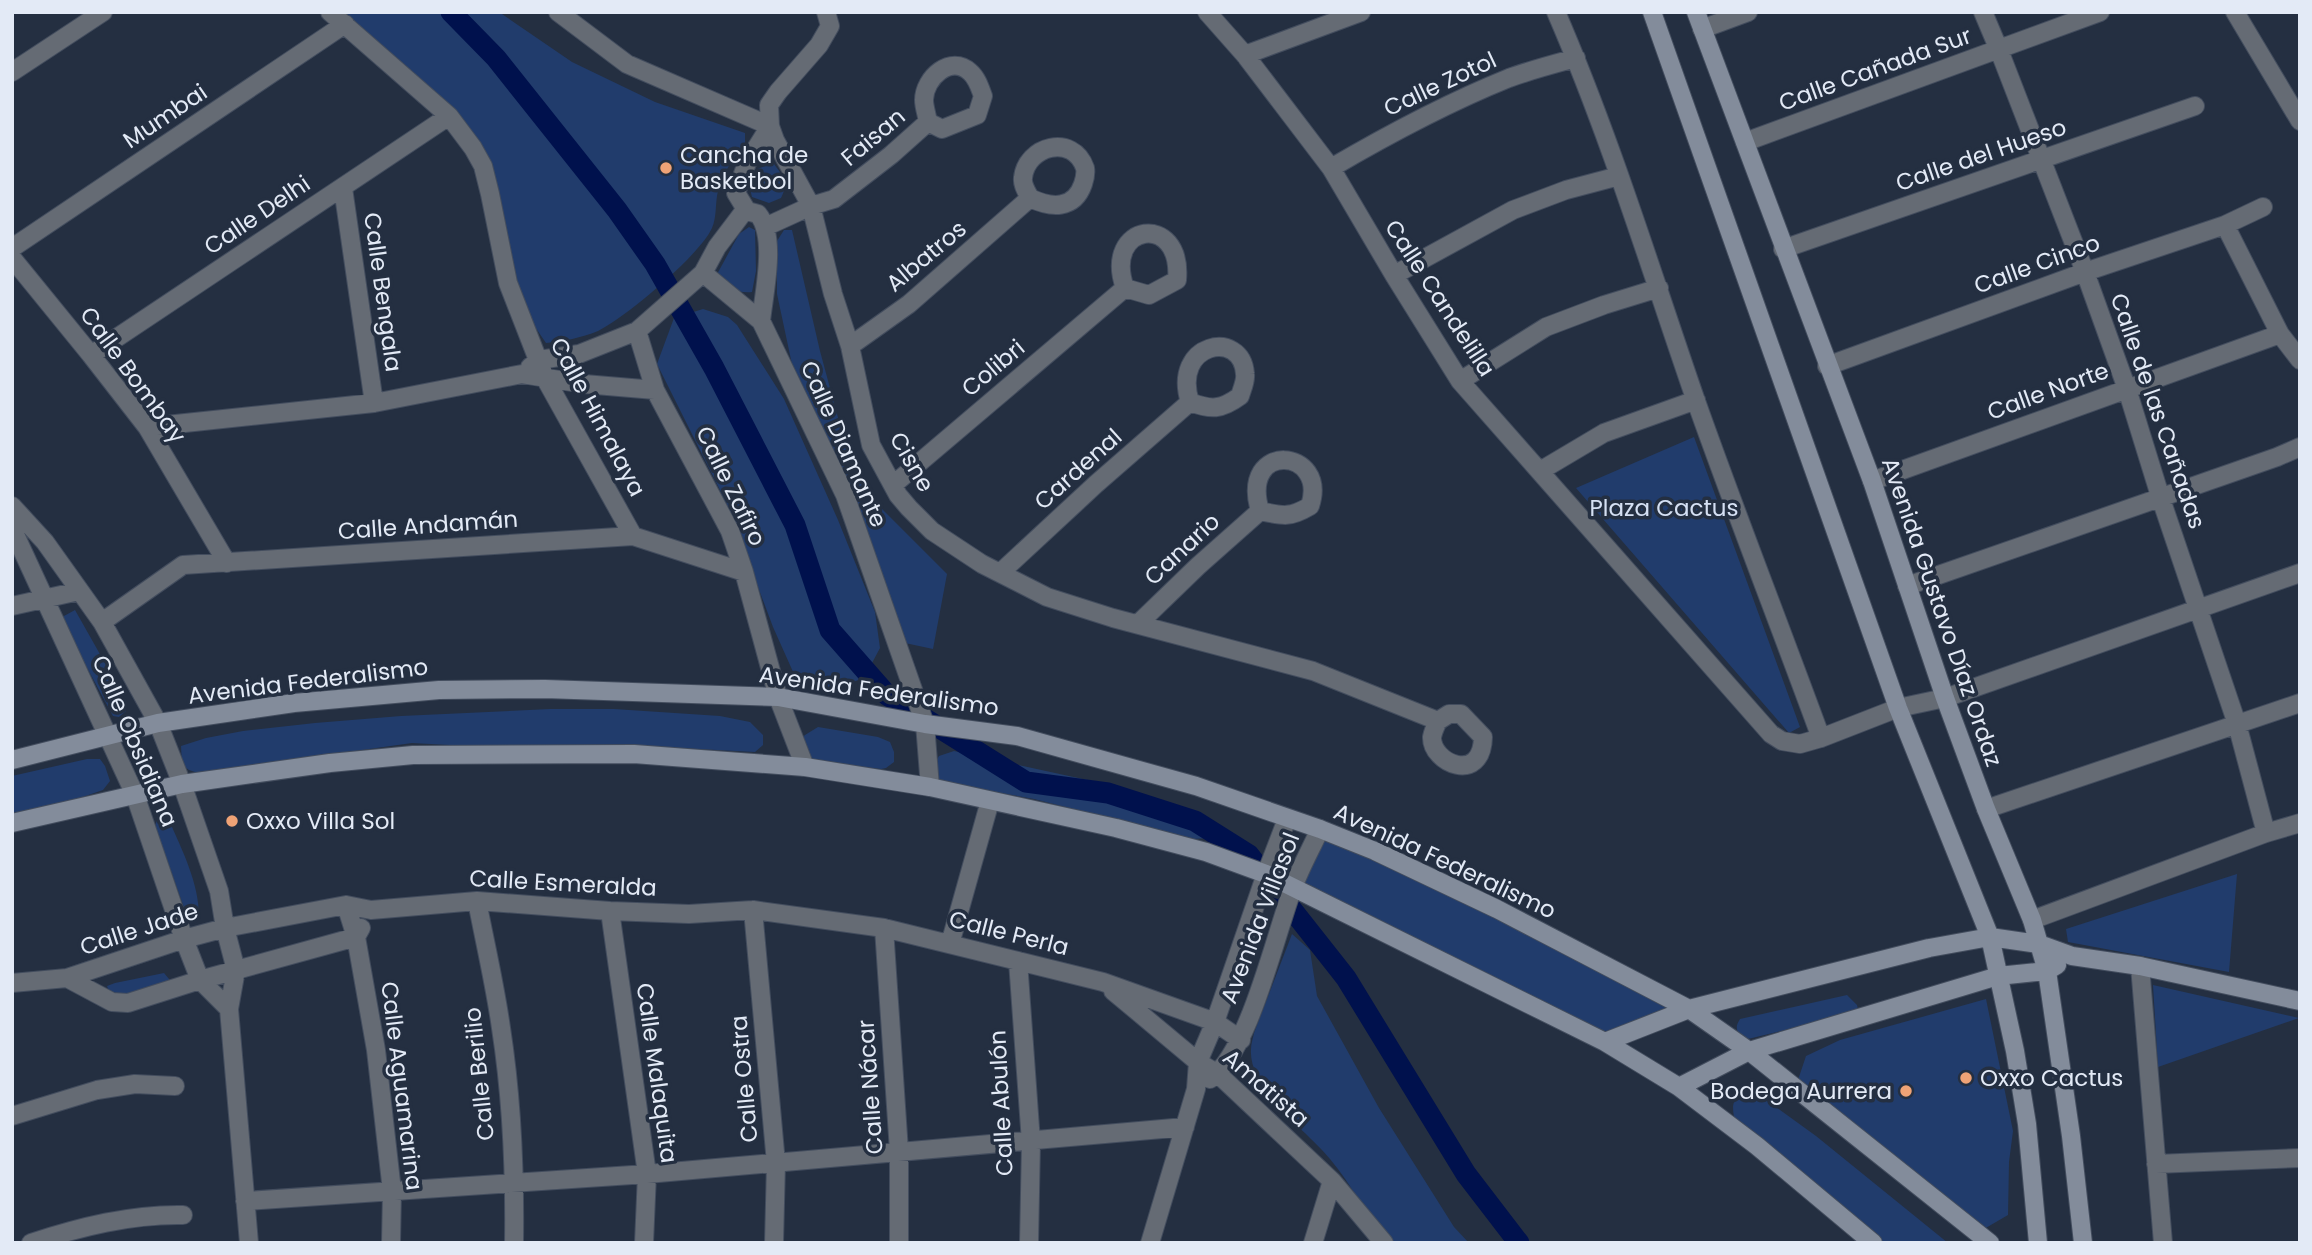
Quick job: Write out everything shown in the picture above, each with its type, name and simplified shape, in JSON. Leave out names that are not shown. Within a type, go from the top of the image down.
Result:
[{"type":"street","points":[[12,72],[103,12]]},
{"type":"street","name":"Calle Himalaya","points":[[330,12],[449,116],[474,148],[482,166],[508,283],[545,378],[633,536]]},
{"type":"street","points":[[558,12],[627,64],[769,126]]},
{"type":"street","points":[[761,321],[768,249],[765,228],[758,214],[747,211],[736,193],[747,163],[769,126],[769,105],[819,46],[830,26],[826,12]]},
{"type":"street","name":"Calle Candelilla","points":[[1207,12],[1245,55],[1331,168],[1460,380],[1771,734],[1791,744],[1821,738],[1898,708],[1945,698],[2300,573]]},
{"type":"street","points":[[1245,55],[1361,12]]},
{"type":"street","points":[[1556,12],[1576,58],[1660,288],[1696,400],[1821,738]]},
{"type":"street","points":[[1652,12],[1898,708],[1990,937],[2015,1051],[2027,1124],[2038,1243]]},
{"type":"street","points":[[1699,21],[1748,12]]},
{"type":"street","name":"Calle de las Cañadas","points":[[1983,12],[2085,272],[2127,389],[2237,724],[2266,833]]},
{"type":"street","name":"Calle Cañada Sur","points":[[1745,142],[2100,12]]},
{"type":"street","points":[[2235,12],[2300,121]]},
{"type":"street","name":"Avenida Gustavo Díaz Ordaz","points":[[1699,21],[1871,481],[1986,809],[2032,920],[2047,971],[2071,1136],[2083,1243]]},
{"type":"street","name":"Mumbai","points":[[12,248],[345,24]]},
{"type":"street","name":"Calle Zotol","points":[[1331,168],[1399,128],[1445,106],[1511,78],[1576,58]]},
{"type":"street","name":"Calle del Hueso","points":[[1783,249],[2195,106]]},
{"type":"street","name":"Calle Delhi","points":[[91,355],[449,116]]},
{"type":"street","name":"Faisan","points":[[765,228],[811,206],[834,199],[928,122]]},
{"type":"street","name":"Cisne","points":[[769,126],[811,206],[850,346],[871,445],[909,508],[932,531],[982,564],[1047,597],[1313,671],[1438,721]]},
{"type":"street","points":[[1394,275],[1513,210],[1566,190],[1619,176]]},
{"type":"street","name":"Calle Bengala","points":[[343,188],[374,403]]},
{"type":"street","name":"Albatros","points":[[850,346],[909,304],[1030,198]]},
{"type":"street","name":"Calle Cinco","points":[[1827,366],[2085,272],[2225,225],[2263,207]]},
{"type":"street","points":[[522,374],[540,360],[579,354],[637,331],[703,273],[717,247],[747,211]]},
{"type":"street","points":[[2225,225],[2280,334],[2300,360]]},
{"type":"street","name":"Calle Bombay","points":[[12,258],[147,427],[227,563]]},
{"type":"street","name":"Calle Diamante","points":[[703,273],[761,321],[845,495],[925,723],[930,787]]},
{"type":"street","name":"Colibri","points":[[893,485],[1125,288]]},
{"type":"street","points":[[1460,380],[1546,327],[1660,288]]},
{"type":"street","name":"Calle Zafiro","points":[[637,331],[655,390],[730,531],[778,697],[805,766]]},
{"type":"street","name":"Calle Norte","points":[[1871,481],[2280,334]]},
{"type":"street","points":[[147,427],[374,403],[522,374],[655,390]]},
{"type":"street","points":[[1540,471],[1604,433],[1696,400]]},
{"type":"street","name":"Cardenal","points":[[1000,573],[1190,402]]},
{"type":"street","points":[[1907,586],[2161,499],[2300,447]]},
{"type":"street","name":"Calle Obsidiana","points":[[12,506],[45,542],[102,622],[158,723],[219,891],[236,970],[229,1009],[249,1243]]},
{"type":"street","name":"Canario","points":[[1138,624],[1260,511]]},
{"type":"street","name":"Calle Obsidiana","points":[[12,528],[18,556],[46,599],[135,795],[200,980],[229,1009]]},
{"type":"street","points":[[633,536],[744,572]]},
{"type":"street","name":"Calle Andamán","points":[[102,622],[183,565],[633,536]]},
{"type":"street","points":[[18,556],[45,542]]},
{"type":"street","points":[[12,606],[79,591]]},
{"type":"street","name":"Avenida Federalismo","points":[[12,760],[158,723],[294,703],[439,690],[545,689],[778,697],[1017,736],[1196,786],[1375,851],[1497,909],[1689,1009],[1749,1051],[1990,1243]]},
{"type":"street","points":[[1986,809],[2300,703]]},
{"type":"street","points":[[12,823],[182,784],[330,763],[413,755],[634,754],[805,766],[930,787],[1116,828],[1206,852],[1266,874],[1605,1042],[1679,1087],[1757,1146],[1873,1243]]},
{"type":"street","points":[[950,944],[990,801]]},
{"type":"street","name":"Avenida Villasol","points":[[1150,1243],[1196,1089],[1198,1062],[1215,1022],[1287,819]]},
{"type":"street","points":[[2032,920],[2300,822]]},
{"type":"street","name":"Avenida Villasol","points":[[1196,1089],[1218,1074],[1241,1040],[1293,886],[1320,829]]},
{"type":"street","name":"Calle Esmeralda","points":[[225,928],[346,905],[371,910],[477,901],[689,914],[753,910]]},
{"type":"street","name":"Calle Berilio","points":[[477,901],[501,1027],[510,1101],[514,1243]]},
{"type":"street","name":"Calle Aguamarina","points":[[346,905],[356,937],[376,1050],[392,1191],[391,1243]]},
{"type":"street","points":[[236,970],[356,937],[371,910]]},
{"type":"street","name":"Calle Perla","points":[[753,910],[884,928],[1102,982],[1215,1022],[1241,1040]]},
{"type":"street","name":"Calle Ostra","points":[[753,910],[776,1163],[774,1243]]},
{"type":"street","name":"Calle Malaquita","points":[[610,911],[647,1174],[644,1243]]},
{"type":"street","name":"Calle Jade","points":[[12,983],[67,978],[225,928]]},
{"type":"street","name":"Calle Nácar","points":[[884,928],[899,1151],[899,1243]]},
{"type":"street","points":[[1605,1042],[1689,1009],[1929,948],[1990,937],[2039,944],[2071,956],[2140,966],[2300,1001]]},
{"type":"street","points":[[1679,1087],[1749,1051],[1998,976],[2047,971],[2071,956]]},
{"type":"street","name":"Calle Abulón","points":[[1018,961],[1031,1142],[1029,1243]]},
{"type":"street","points":[[2140,966],[2162,1243]]},
{"type":"street","name":"Calle Jade","points":[[67,978],[113,1002],[128,1003],[236,970]]},
{"type":"street","name":"Amatista","points":[[1102,982],[1198,1062],[1218,1074],[1332,1181],[1384,1243]]},
{"type":"street","points":[[12,1116],[106,1088],[135,1084],[175,1086]]},
{"type":"street","points":[[245,1201],[647,1174],[1185,1127]]},
{"type":"street","points":[[2156,1164],[2300,1158]]},
{"type":"street","points":[[1313,1243],[1332,1181]]},
{"type":"street","points":[[31,1243],[79,1227],[134,1217],[183,1214]]},
{"type":"green space","points":[[339,12],[499,12],[572,62],[655,102],[745,133],[745,145],[725,172],[720,185],[715,219],[705,240],[643,300],[610,324],[585,336],[546,343],[518,302],[482,157]]},
{"type":"green space","points":[[774,164],[784,180],[785,187],[781,198],[769,203],[752,197],[752,173]]},
{"type":"green space","points":[[749,227],[755,230],[756,271],[752,292],[737,291],[716,276],[739,234]]},
{"type":"green space","points":[[784,230],[792,230],[820,351],[850,462],[882,509],[947,574],[933,649],[905,643],[793,369],[777,294],[777,241]]},
{"type":"green space","points":[[703,309],[728,317],[737,325],[784,399],[838,520],[875,612],[880,648],[864,678],[831,690],[794,674],[773,627],[727,504],[657,364],[674,318]]},
{"type":"green space","name":"Plaza Cactus","points":[[1694,437],[1800,727],[1789,733],[1576,488]]},
{"type":"green space","points":[[75,610],[114,679],[126,711],[119,717],[113,716],[62,621],[64,616]]},
{"type":"green space","points":[[550,709],[614,709],[720,716],[750,722],[763,735],[763,745],[755,752],[412,743],[198,773],[182,765],[181,746],[243,731],[401,716]]},
{"type":"green space","points":[[818,727],[878,737],[890,742],[894,762],[881,769],[812,761],[801,739]]},
{"type":"green space","points":[[954,751],[1092,781],[1202,813],[1212,822],[1211,838],[1192,839],[1034,799],[940,782],[935,769],[937,760],[939,756]]},
{"type":"green space","points":[[87,759],[100,759],[105,766],[110,781],[103,790],[65,803],[12,815],[12,776]]},
{"type":"green space","points":[[157,820],[169,820],[189,867],[199,916],[192,919],[187,916],[155,826]]},
{"type":"green space","points":[[1320,830],[1688,1009],[1614,1038],[1294,885]]},
{"type":"green space","points":[[2237,874],[2229,972],[2068,942],[2066,929]]},
{"type":"green space","points":[[1292,934],[1310,950],[1317,996],[1379,1108],[1454,1227],[1469,1243],[1388,1243],[1338,1169],[1281,1108],[1259,1079],[1253,1064],[1252,1041]]},
{"type":"green space","points":[[164,973],[169,984],[123,996],[110,994],[107,986],[115,983]]},
{"type":"green space","points":[[2153,985],[2299,1018],[2158,1067]]},
{"type":"green space","points":[[1847,995],[1857,1005],[1858,1009],[1852,1014],[1748,1039],[1742,1039],[1737,1031],[1740,1019]]},
{"type":"green space","points":[[1986,999],[2013,1131],[2009,1162],[2008,1215],[1984,1229],[1798,1080],[1806,1056],[1840,1040]]},
{"type":"green space","points":[[1755,1092],[1816,1136],[1948,1243],[1884,1243],[1735,1121],[1735,1100]]},
{"type":"waterway","points":[[451,12],[496,58],[617,210],[655,264],[714,368],[795,525],[830,630],[887,695],[1026,782],[1108,793],[1195,821],[1249,855],[1346,978],[1466,1174],[1519,1243]]},
{"type":"place","name":"Cancha de Basketbol","points":[[666,168]]},
{"type":"place","name":"Oxxo Villa Sol","points":[[232,821]]},
{"type":"place","name":"Oxxo Cactus","points":[[1966,1078]]},
{"type":"place","name":"Bodega Aurrera","points":[[1906,1091]]}]
